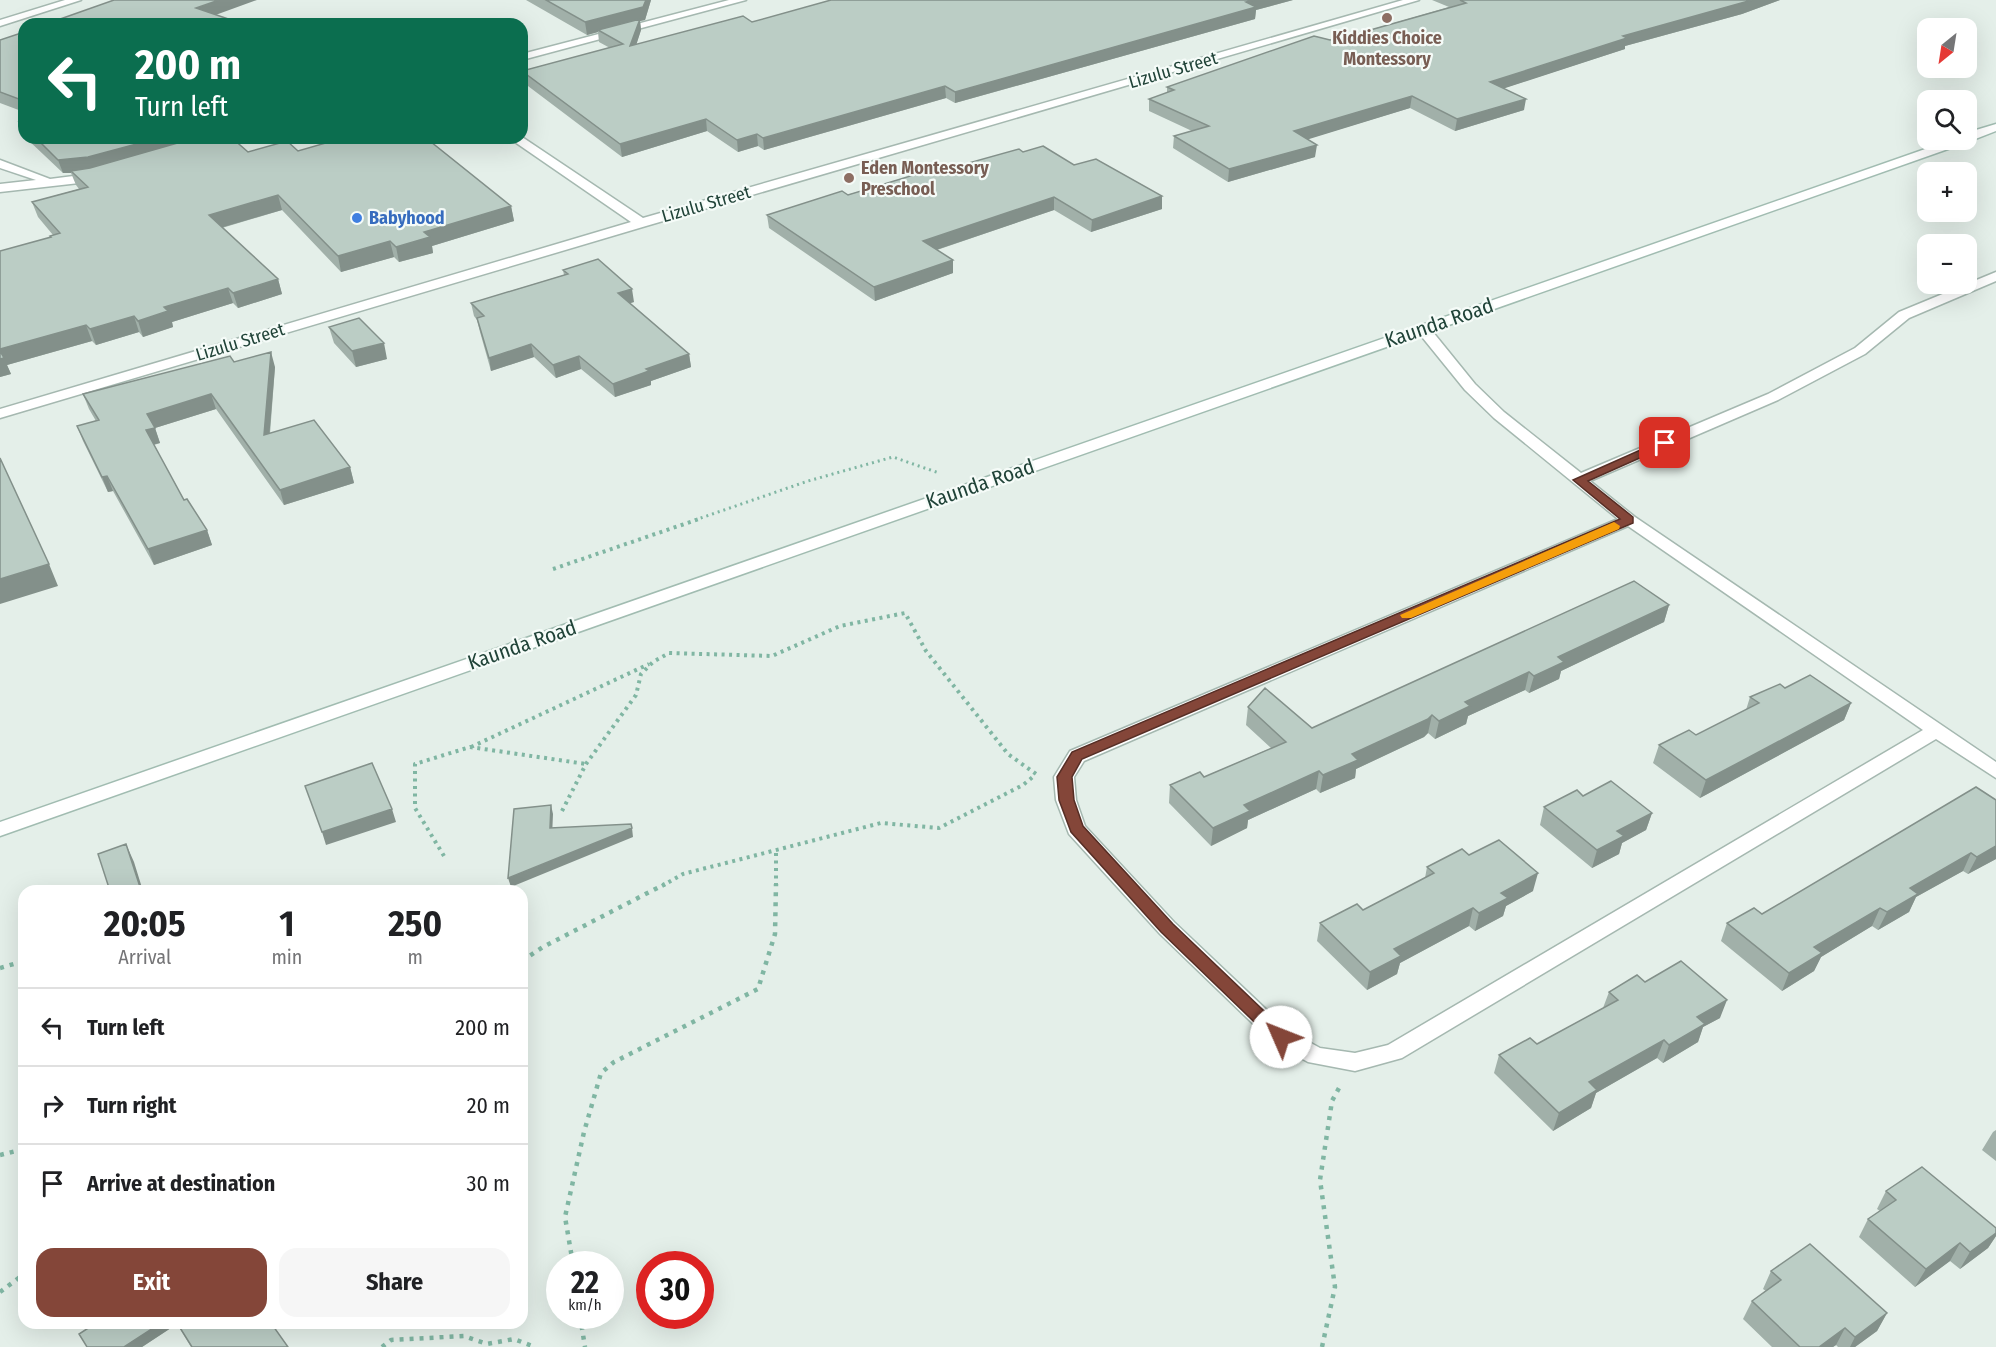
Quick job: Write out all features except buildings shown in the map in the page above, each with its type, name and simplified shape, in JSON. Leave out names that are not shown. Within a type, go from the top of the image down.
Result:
[{"type":"street","points":[[0,23],[76,0]]},
{"type":"street","points":[[528,55],[741,0]]},
{"type":"street","name":"Lizulu Street","points":[[0,414],[642,223],[1413,0]]},
{"type":"street","points":[[1977,133],[1996,127]]},
{"type":"street","points":[[524,144],[642,223]]},
{"type":"street","name":"Kaunda Road","points":[[0,828],[1933,150]]},
{"type":"street","points":[[0,164],[30,176],[52,180]]},
{"type":"street","points":[[0,188],[111,174]]},
{"type":"street","points":[[1579,480],[1773,397],[1860,351],[1904,315],[1996,276]]},
{"type":"street","points":[[1423,329],[1470,387],[1499,415],[1629,520],[1996,771]]},
{"type":"street","points":[[1629,520],[1077,756],[1064,777],[1066,800],[1076,829],[1167,928],[1281,1037],[1316,1056],[1355,1062],[1394,1052],[1936,731]]},
{"type":"path","points":[[553,569],[808,482],[893,457],[977,485]]},
{"type":"path","points":[[444,856],[416,808],[415,765],[470,747],[669,653],[772,656],[840,626],[905,613],[926,651],[1008,754],[1037,774]]},
{"type":"path","points":[[562,811],[586,764],[636,695],[641,674],[653,662]]},
{"type":"path","points":[[470,747],[586,764]]},
{"type":"path","points":[[528,957],[543,947],[630,905],[683,874],[881,823],[939,828],[1023,785],[1037,774],[1077,756]]},
{"type":"path","points":[[571,1251],[565,1217],[584,1132],[602,1073],[614,1062],[758,989],[775,934],[776,851]]},
{"type":"path","points":[[0,968],[18,963]]},
{"type":"path","points":[[1322,1347],[1335,1287],[1320,1180],[1332,1101],[1355,1062]]},
{"type":"path","points":[[0,1155],[18,1150]]},
{"type":"path","points":[[0,1292],[18,1278]]},
{"type":"path","points":[[582,1329],[585,1347]]},
{"type":"path","points":[[382,1347],[391,1340],[464,1336],[487,1344],[514,1339],[534,1347]]},
{"type":"slow traffic","points":[[1407,615],[1614,526]]},
{"type":"place","name":"Kiddies Choice Montessory","points":[[1387,18]]},
{"type":"place","name":"Eden Montessory Preschool","points":[[849,178]]},
{"type":"place","name":"Babyhood","points":[[357,218]]},
{"type":"route","points":[[1281,1037],[1167,928],[1076,829],[1066,800],[1064,777],[1077,756],[1629,520],[1579,480],[1665,443]]}]
